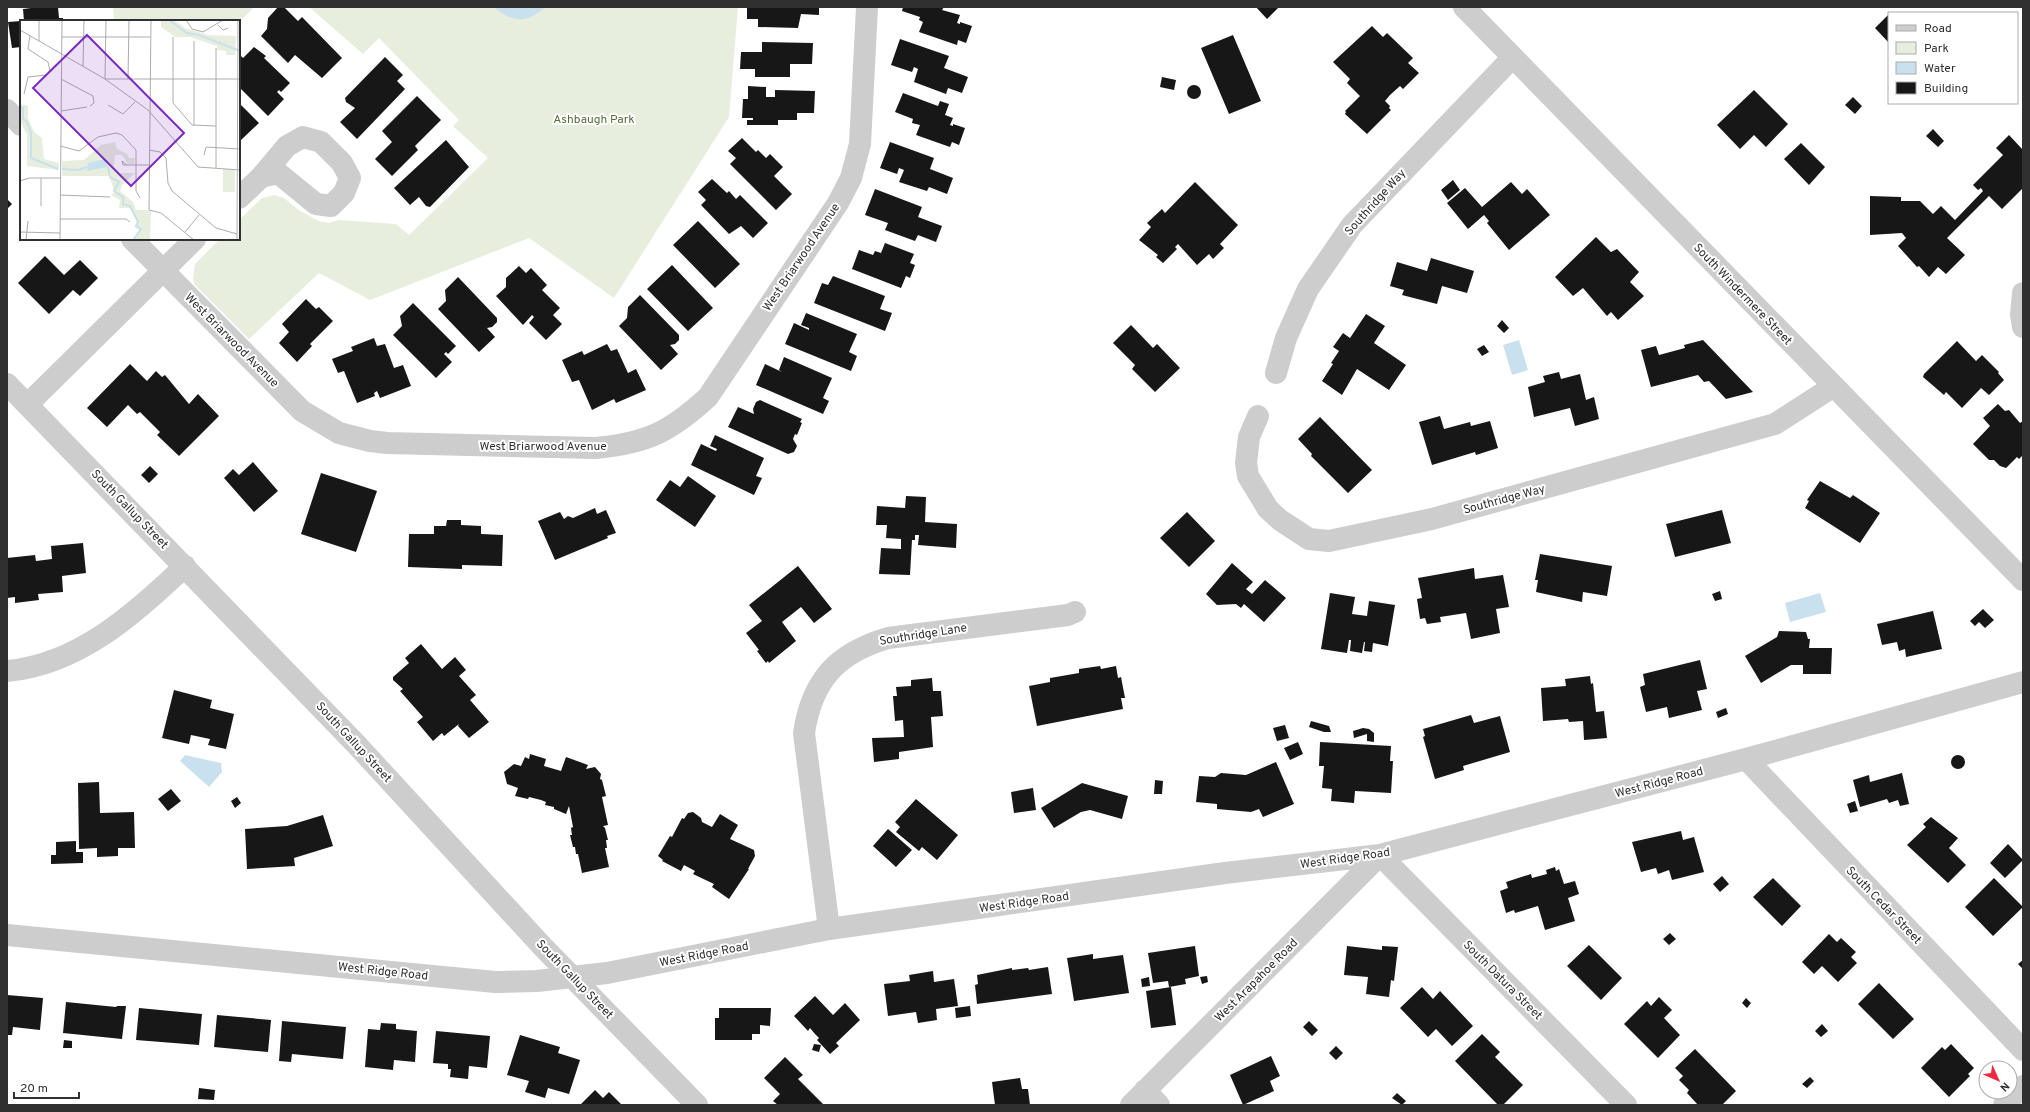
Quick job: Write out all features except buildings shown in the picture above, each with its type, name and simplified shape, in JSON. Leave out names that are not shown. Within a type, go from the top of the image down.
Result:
[{"type":"street","name":"West Briarwood Avenue","points":[[133,240],[302,411],[339,433],[387,444],[596,448],[624,445],[641,441],[665,431],[687,416],[708,397],[838,203],[851,178],[860,144],[867,7]]},
{"type":"street","name":"South Windermere Street","points":[[1464,7],[2023,580]]},
{"type":"street","name":"Southridge Way","points":[[1276,373],[1286,338],[1308,289],[1352,225],[1386,187],[1513,57]]},
{"type":"street","points":[[7,110],[20,124]]},
{"type":"street","points":[[240,197],[261,177]]},
{"type":"street","points":[[28,404],[194,240]]},
{"type":"street","points":[[2023,293],[2021,316],[2023,327]]},
{"type":"street","name":"South Gallup Street","points":[[7,384],[356,744],[573,977],[697,1105]]},
{"type":"street","name":"Southridge Way","points":[[1258,416],[1249,437],[1246,463],[1248,476],[1268,509],[1280,520],[1309,539],[1329,541],[1432,519],[1775,424],[1834,386]]},
{"type":"street","points":[[7,671],[20,670],[54,662],[88,644],[149,600],[185,566]]},
{"type":"street","name":"Southridge Lane","points":[[829,929],[804,733],[811,703],[819,687],[835,665],[860,648],[888,638],[1068,615],[1075,612]]},
{"type":"street","name":"West Ridge Road","points":[[7,935],[495,982],[573,977],[607,973],[829,929],[1225,873],[1380,855],[1746,760],[2023,682]]},
{"type":"street","name":"South Cedar Street","points":[[1746,760],[2023,1050]]},
{"type":"street","name":"West Arapahoe Road","points":[[1145,1100],[1380,855]]},
{"type":"street","name":"South Datura Street","points":[[1380,855],[1626,1105]]},
{"type":"street","points":[[2004,1105],[2023,1086]]},
{"type":"green space","points":[[113,7],[254,7],[240,21],[114,20]]},
{"type":"green space","name":"Ashbaugh Park","points":[[309,7],[738,7],[729,117],[614,298],[529,238],[370,300],[319,273],[249,339],[195,285],[193,279],[195,264],[219,240],[240,240],[240,219],[262,198],[274,195],[284,198],[300,211],[319,221],[329,223],[339,220],[396,224],[409,235],[488,158],[453,126],[459,120],[379,38],[363,54]]},
{"type":"water","points":[[494,7],[545,7],[538,13],[526,19],[513,19]]},
{"type":"water","points":[[1519,340],[1528,370],[1512,375],[1503,345]]},
{"type":"water","points":[[1820,593],[1826,612],[1790,622],[1785,603]]},
{"type":"water","points":[[185,755],[221,763],[222,772],[209,787],[180,761]]}]
